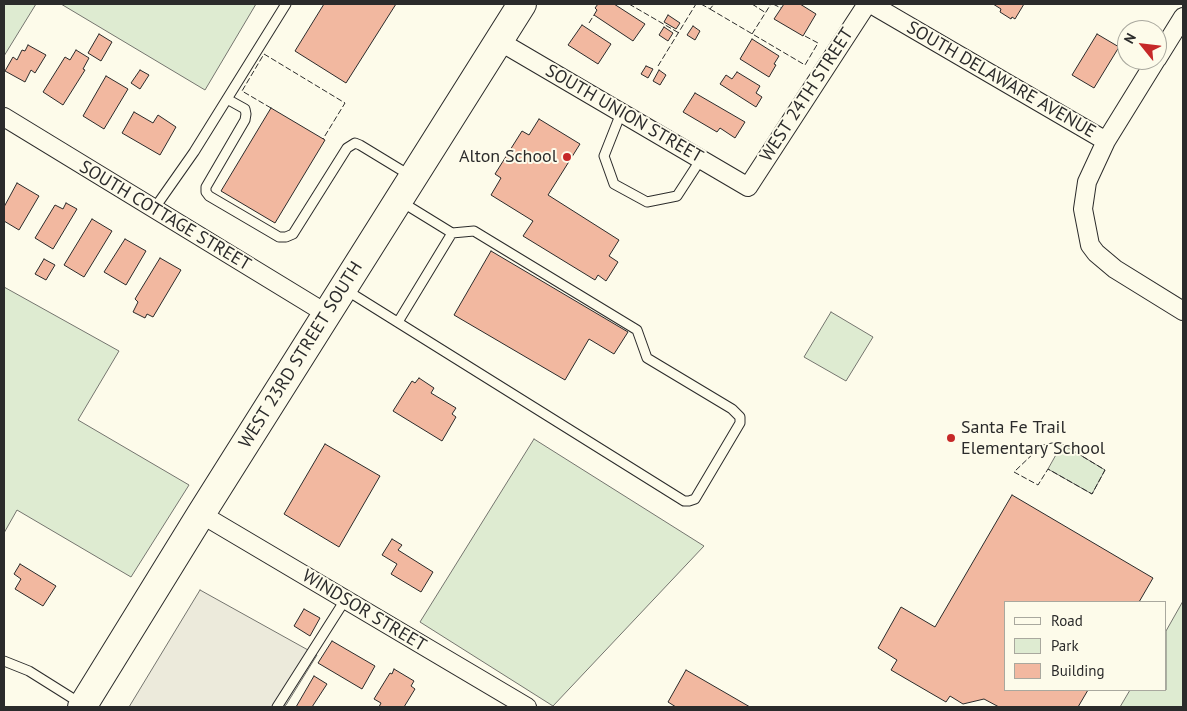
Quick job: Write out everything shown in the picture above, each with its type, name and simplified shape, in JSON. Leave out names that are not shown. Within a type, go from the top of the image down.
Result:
[{"type":"main road","name":"WEST 23RD STREET SOUTH","points":[[83,706],[522,4]]},
{"type":"street","name":"WEST 24TH STREET","points":[[748,187],[867,4]]},
{"type":"street","name":"SOUTH DELAWARE AVENUE","points":[[871,4],[1106,141]]},
{"type":"street","points":[[1167,43],[1183,17]]},
{"type":"street","name":"SOUTH UNION STREET","points":[[499,41],[748,187]]},
{"type":"street","points":[[1150,70],[1106,141],[1087,182],[1083,209],[1090,245],[1096,253],[1115,269],[1183,311]]},
{"type":"street","name":"SOUTH COTTAGE STREET","points":[[4,117],[327,314]]},
{"type":"street","name":"WINDSOR STREET","points":[[202,514],[527,707]]},
{"type":"lane","points":[[154,209],[194,152],[286,4]]},
{"type":"lane","points":[[227,99],[245,108],[245,120],[206,187],[206,192],[209,196],[279,237],[286,237],[293,234],[347,148],[354,143],[360,145],[452,233]]},
{"type":"lane","points":[[621,113],[604,156],[614,184],[647,202],[676,196],[701,159]]},
{"type":"lane","points":[[343,288],[684,501],[695,500],[740,423],[740,417],[732,409],[647,358],[637,330],[474,230],[452,233]]},
{"type":"lane","points":[[398,322],[452,233]]},
{"type":"lane","points":[[277,707],[345,600]]},
{"type":"lane","points":[[4,661],[29,671],[83,706]]},
{"type":"green space","points":[[4,4],[36,4],[4,56]]},
{"type":"green space","points":[[61,4],[256,4],[205,90]]},
{"type":"green space","points":[[4,287],[119,351],[78,420],[189,485],[131,577],[17,510],[4,533]]},
{"type":"green space","points":[[831,312],[873,337],[846,381],[804,357]]},
{"type":"green space","points":[[534,439],[704,546],[553,706],[420,622]]},
{"type":"green space","points":[[1062,444],[1105,470],[1092,494],[1048,469]]},
{"type":"green space","points":[[1183,601],[1183,707],[1120,707],[1129,691],[1167,691],[1167,629]]},
{"type":"shaded area","points":[[200,590],[317,655],[286,705],[283,707],[129,707]]},
{"type":"building","points":[[324,4],[396,4],[346,83],[295,51]]},
{"type":"building","points":[[598,4],[614,4],[645,24],[633,41],[594,15]]},
{"type":"building","points":[[784,4],[800,4],[816,14],[803,36],[774,19]]},
{"type":"building","points":[[993,4],[1024,4],[1015,19],[1012,17],[1011,19],[1000,12],[1001,9]]},
{"type":"building","points":[[668,15],[680,23],[676,29],[664,22]]},
{"type":"building","points":[[582,25],[611,44],[598,64],[568,45]]},
{"type":"building","points":[[693,26],[700,31],[695,40],[687,35]]},
{"type":"building","points":[[664,27],[673,33],[668,41],[659,35]]},
{"type":"building","points":[[99,34],[112,42],[101,61],[88,53]]},
{"type":"building","points":[[1097,34],[1117,46],[1117,50],[1094,88],[1072,75]]},
{"type":"building","points":[[752,39],[779,56],[769,77],[740,59]]},
{"type":"building","points":[[28,45],[46,55],[35,73],[31,70],[25,82],[5,71],[13,57],[17,60],[22,50],[25,51]]},
{"type":"building","points":[[76,50],[89,58],[83,69],[85,70],[63,105],[43,92],[65,57],[70,60]]},
{"type":"building","points":[[646,66],[653,69],[648,78],[641,74]]},
{"type":"building","points":[[140,70],[149,75],[140,89],[131,83]]},
{"type":"building","points":[[659,70],[666,75],[660,85],[653,81]]},
{"type":"building","points":[[737,72],[760,86],[756,93],[762,97],[756,107],[720,84],[726,75],[732,79]]},
{"type":"building","points":[[106,76],[128,89],[104,129],[83,116]]},
{"type":"building","points":[[695,93],[745,122],[735,138],[720,128],[717,132],[683,112]]},
{"type":"building","points":[[271,108],[325,140],[275,223],[221,191]]},
{"type":"building","points":[[134,112],[153,123],[158,115],[176,127],[160,155],[122,133]]},
{"type":"building","points":[[539,119],[580,144],[548,195],[619,240],[609,256],[618,262],[606,281],[598,275],[595,280],[523,236],[533,221],[491,195],[501,178],[495,174],[522,131],[529,135]]},
{"type":"building","points":[[17,183],[39,196],[19,230],[4,221],[4,207]]},
{"type":"building","points":[[66,203],[77,209],[53,249],[35,238],[55,205],[63,209]]},
{"type":"building","points":[[92,219],[112,231],[84,277],[64,265]]},
{"type":"building","points":[[125,239],[146,251],[126,285],[104,272]]},
{"type":"building","points":[[491,251],[628,332],[614,354],[589,339],[565,380],[454,315]]},
{"type":"building","points":[[160,258],[181,270],[153,317],[147,314],[145,318],[133,312],[138,302],[135,299]]},
{"type":"building","points":[[44,259],[55,265],[46,280],[35,274]]},
{"type":"building","points":[[419,378],[434,388],[431,393],[456,408],[452,414],[456,417],[442,441],[393,411],[412,381],[415,383]]},
{"type":"building","points":[[325,444],[380,476],[339,547],[284,514]]},
{"type":"building","points":[[1012,495],[1153,578],[1140,601],[1004,601],[1004,691],[1087,691],[1078,707],[999,707],[984,699],[963,704],[950,696],[946,702],[891,670],[897,660],[878,648],[901,607],[935,627]]},
{"type":"building","points":[[392,539],[402,545],[398,550],[433,572],[421,592],[391,574],[397,564],[382,555]]},
{"type":"building","points":[[20,564],[56,586],[43,606],[15,589],[21,579],[14,574]]},
{"type":"building","points":[[304,609],[320,618],[310,636],[294,626]]},
{"type":"building","points":[[332,641],[375,666],[362,689],[318,663]]},
{"type":"building","points":[[394,669],[414,681],[411,686],[415,689],[404,707],[379,707],[381,703],[374,699]]},
{"type":"building","points":[[686,670],[750,707],[676,707],[668,702]]},
{"type":"building","points":[[314,676],[327,684],[312,707],[296,707]]},
{"type":"fence","points":[[629,4],[679,33]]},
{"type":"fence","points":[[658,66],[696,4]]},
{"type":"fence","points":[[701,4],[710,9],[714,4]]},
{"type":"fence","points":[[752,4],[766,13]]},
{"type":"fence","points":[[752,34],[771,4]]},
{"type":"fence","points":[[773,4],[781,8]]},
{"type":"fence","points":[[710,9],[805,65],[818,43],[803,35]]},
{"type":"fence","points":[[589,23],[594,15]]},
{"type":"fence","points":[[271,108],[242,91],[264,54],[345,103],[323,139]]},
{"type":"fence","points":[[1052,443],[1062,444],[1105,470],[1092,494],[1048,469],[1038,485],[1014,472],[1043,445],[1052,443]]},
{"type":"place","name":"Alton School","points":[[567,157]]},
{"type":"place","name":"Santa Fe Trail Elementary School","points":[[951,438]]}]
